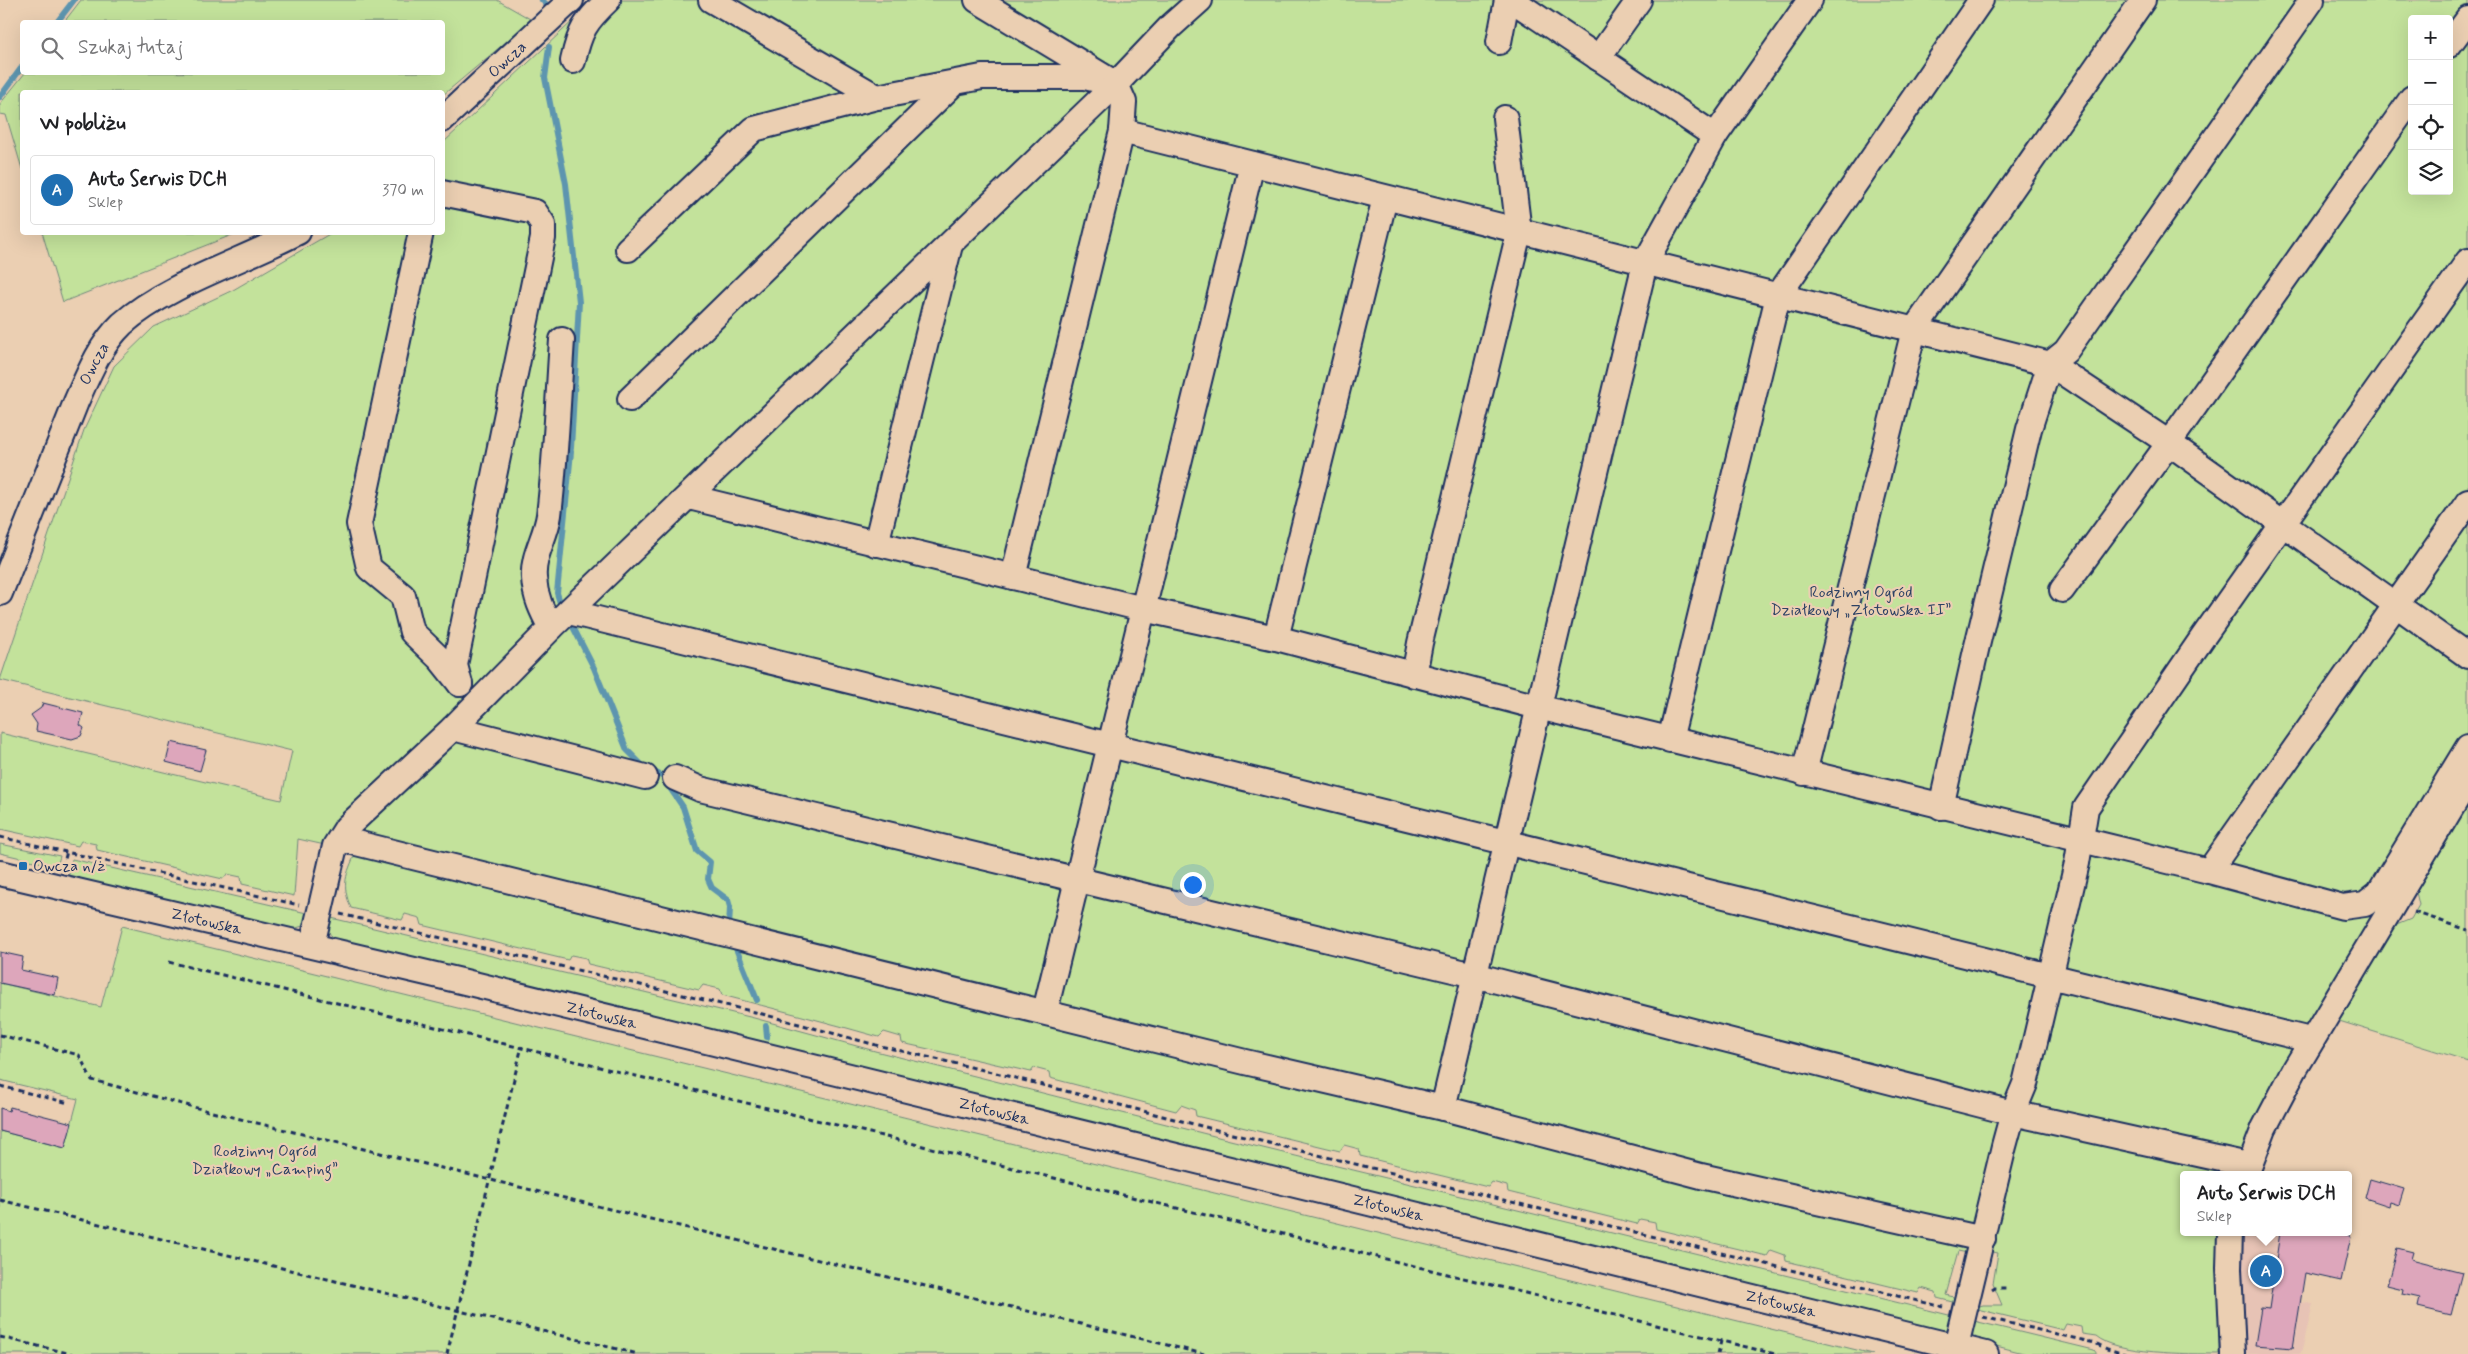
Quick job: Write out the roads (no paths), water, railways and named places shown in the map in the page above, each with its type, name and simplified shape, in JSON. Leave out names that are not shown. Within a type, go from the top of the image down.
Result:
[{"type":"street","name":"Owcza","points":[[445,117],[571,0]]},
{"type":"street","points":[[574,61],[580,33],[592,15],[608,0]]},
{"type":"street","points":[[712,0],[877,97]]},
{"type":"street","points":[[977,0],[1116,84],[1124,102],[1122,131],[1013,577]]},
{"type":"street","points":[[312,945],[338,842],[347,827],[453,728],[560,620],[950,245],[1116,84],[1171,26],[1200,0]]},
{"type":"street","points":[[1499,42],[1507,0]]},
{"type":"street","points":[[1512,0],[1715,136]]},
{"type":"street","points":[[1598,58],[1639,0]]},
{"type":"street","points":[[1443,1108],[1645,263],[1715,136],[1810,0]]},
{"type":"street","points":[[1670,740],[1778,296],[1981,0]]},
{"type":"street","points":[[1804,773],[1914,330],[2143,0]]},
{"type":"street","points":[[1941,807],[2027,439],[2050,364],[2066,351],[2312,0]]},
{"type":"street","points":[[2453,40],[2468,19]]},
{"type":"street","points":[[628,249],[754,130],[877,97],[982,77],[1085,77],[1116,84]]},
{"type":"street","points":[[630,399],[953,84]]},
{"type":"street","points":[[2062,590],[2169,443],[2408,104]]},
{"type":"street","points":[[1414,674],[1420,642],[1519,232],[1506,118]]},
{"type":"street","points":[[1122,131],[2050,364],[2169,443],[2468,656]]},
{"type":"street","points":[[1045,1011],[1252,164]]},
{"type":"street","points":[[445,194],[535,212],[543,224],[543,238],[455,665],[460,684]]},
{"type":"street","points":[[1276,638],[1385,198]]},
{"type":"street","name":"Owcza","points":[[0,594],[79,395],[89,372],[110,337],[122,324],[146,306],[292,235]]},
{"type":"street","points":[[420,235],[359,524],[369,568],[403,596],[412,632],[440,659],[475,706]]},
{"type":"street","points":[[876,544],[950,245]]},
{"type":"street","points":[[1956,1346],[2013,1114],[2025,1084],[2086,808],[2282,524],[2468,261]]},
{"type":"street","points":[[562,340],[553,484],[547,527],[536,555],[533,576],[536,600],[560,620],[1110,746],[2302,1038]]},
{"type":"street","points":[[689,497],[1142,609],[1276,638],[1538,707],[2209,871],[2343,907],[2365,904],[2379,893],[2468,747]]},
{"type":"street","points":[[2209,871],[2468,502]]},
{"type":"street","points":[[453,728],[645,777]]},
{"type":"street","points":[[675,778],[700,789],[1474,975],[2013,1114],[2242,1169],[2295,1069],[2468,780]]},
{"type":"street","points":[[338,842],[1045,1011],[1245,1062],[1443,1108],[1701,1176],[1982,1244]]},
{"type":"street","name":"Złotowska","points":[[0,873],[312,945],[1986,1354]]},
{"type":"street","points":[[2230,1236],[2229,1268],[2233,1354]]},
{"type":"waterway","points":[[59,20],[74,0]]},
{"type":"waterway","points":[[542,0],[546,4]]},
{"type":"waterway","points":[[549,47],[545,78],[566,184],[579,302],[571,448]]},
{"type":"waterway","points":[[0,97],[20,70]]},
{"type":"waterway","points":[[561,606],[557,593],[571,452]]},
{"type":"waterway","points":[[572,625],[594,668],[627,750],[644,767],[662,776]]},
{"type":"waterway","points":[[668,785],[683,807],[697,851],[710,862],[708,879],[712,888],[728,900],[730,907],[729,928]]},
{"type":"waterway","points":[[735,946],[757,1000]]},
{"type":"waterway","points":[[766,1026],[767,1037]]},
{"type":"place","name":"Owcza n/ż","points":[[23,866]]},
{"type":"place","name":"Auto Serwis DCH","points":[[2266,1271]]},
{"type":"park label","name":"Rodzinny Ogród Działkowy „Złotowska II”","points":[[1861,601]]},
{"type":"park label","name":"Rodzinny Ogród Działkowy „Camping”","points":[[265,1160]]}]
